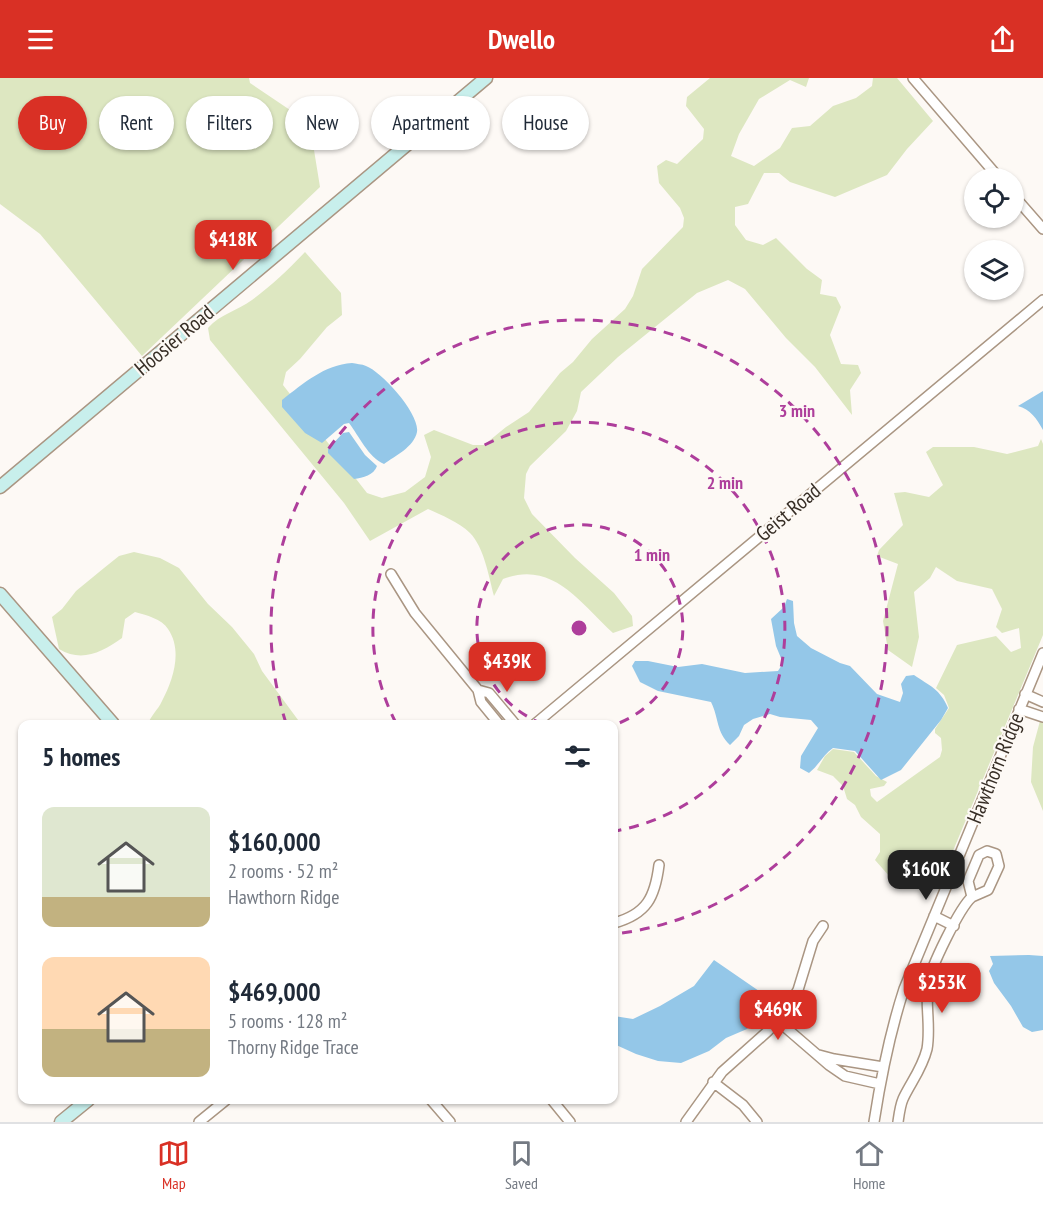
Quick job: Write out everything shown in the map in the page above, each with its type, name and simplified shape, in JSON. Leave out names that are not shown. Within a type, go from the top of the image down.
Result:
[{"type":"street","name":"Hoosier Road","points":[[0,487],[486,78]]},
{"type":"street","points":[[913,78],[990,168]]},
{"type":"street","points":[[1024,207],[1043,229]]},
{"type":"street","name":"Geist Road","points":[[540,720],[1043,300]]},
{"type":"street","points":[[391,574],[415,614],[478,690],[481,702],[496,720]]},
{"type":"street","points":[[0,594],[110,720]]},
{"type":"street","name":"Hawthorn Ridge","points":[[874,1122],[894,1018],[904,989],[1043,653]]},
{"type":"street","points":[[478,690],[489,693],[512,720]]},
{"type":"street","points":[[1025,694],[1043,702]]},
{"type":"street","points":[[1019,709],[1043,717]]},
{"type":"street","points":[[898,1122],[903,1099],[918,1074],[927,1047],[930,974],[967,901],[990,888],[999,866],[998,857],[993,852],[987,851],[979,855],[968,881],[972,897]]},
{"type":"street","points":[[618,921],[631,916],[646,906],[657,884],[659,865]]},
{"type":"street","points":[[934,916],[954,926]]},
{"type":"street","points":[[686,1122],[713,1082],[731,1062],[778,1021],[798,990],[813,941],[824,926]]},
{"type":"street","points":[[925,937],[944,946]]},
{"type":"street","points":[[778,1021],[845,1076],[880,1084]]},
{"type":"street","points":[[817,1054],[883,1067]]},
{"type":"street","points":[[713,1082],[743,1105],[757,1122]]},
{"type":"street","points":[[69,1120],[84,1104]]},
{"type":"street","points":[[199,1122],[221,1104]]},
{"type":"street","points":[[434,1104],[450,1122]]},
{"type":"street","points":[[555,1104],[570,1122]]},
{"type":"green space","points":[[0,78],[249,78],[250,83],[269,96],[186,96],[186,150],[273,150],[273,99],[285,107],[285,150],[314,150],[320,187],[142,356],[40,234],[0,204]]},
{"type":"green space","points":[[710,78],[809,78],[806,87],[790,80],[759,99],[739,134],[731,156],[754,166],[780,148],[792,128],[810,126],[833,106],[856,98],[872,86],[873,78],[897,78],[933,121],[887,175],[835,197],[790,182],[779,173],[764,173],[748,204],[735,207],[735,225],[746,240],[763,245],[776,238],[807,269],[822,280],[820,294],[836,297],[841,307],[830,335],[841,364],[858,365],[861,373],[850,390],[852,415],[815,367],[786,338],[745,289],[728,280],[697,293],[618,357],[581,392],[577,411],[566,431],[530,466],[526,474],[524,498],[532,514],[575,558],[614,593],[632,616],[633,626],[613,633],[564,588],[537,575],[521,575],[503,579],[494,596],[485,563],[475,539],[461,525],[428,509],[370,541],[344,503],[210,340],[208,328],[218,319],[259,294],[305,252],[341,293],[342,315],[327,327],[286,372],[283,385],[367,493],[382,498],[405,492],[425,477],[431,457],[424,435],[434,430],[473,445],[484,445],[529,412],[560,373],[625,309],[633,296],[642,269],[683,227],[684,218],[680,208],[659,183],[657,166],[666,160],[677,164],[703,139],[704,129],[686,106],[687,97]]},
{"type":"green space","points":[[1041,439],[1043,444],[1043,635],[945,870],[931,881],[905,873],[890,877],[875,860],[880,852],[880,834],[861,817],[855,805],[847,799],[843,786],[833,776],[817,770],[825,756],[833,749],[854,752],[876,776],[887,782],[884,786],[870,789],[871,796],[877,802],[940,757],[941,738],[935,733],[935,729],[949,708],[944,695],[936,688],[957,645],[996,636],[1011,652],[1021,648],[1019,628],[1002,633],[996,627],[1002,609],[992,589],[957,581],[936,567],[930,578],[914,592],[919,637],[912,667],[888,650],[883,621],[898,564],[877,556],[879,550],[903,525],[894,493],[905,492],[929,497],[943,485],[926,452],[933,447],[974,447],[1007,454],[1038,446]]},
{"type":"green space","points":[[134,552],[160,558],[179,568],[208,604],[232,627],[254,654],[262,671],[298,720],[150,720],[170,684],[175,665],[175,647],[165,626],[158,620],[135,612],[125,619],[122,638],[107,648],[84,655],[67,653],[59,649],[52,617],[62,609],[76,591],[119,556]]},
{"type":"green space","points":[[1040,721],[1043,723],[1043,811],[1031,782],[1033,747]]},
{"type":"water","points":[[352,363],[366,366],[381,376],[399,394],[413,415],[416,424],[417,432],[412,442],[404,451],[384,464],[369,451],[349,423],[344,424],[322,443],[305,433],[282,407],[282,400],[315,376],[332,367]]},
{"type":"water","points":[[1043,391],[1043,430],[1033,415],[1018,406]]},
{"type":"water","points":[[349,432],[365,455],[377,466],[371,474],[364,477],[354,479],[328,453],[328,449],[343,433]]},
{"type":"water","points":[[787,599],[793,601],[797,636],[811,648],[850,666],[877,694],[900,702],[903,693],[901,684],[906,676],[914,675],[942,696],[948,708],[901,770],[881,780],[855,751],[833,748],[809,773],[800,768],[801,756],[818,728],[811,720],[770,714],[753,719],[744,725],[739,736],[730,745],[720,730],[711,702],[658,691],[640,682],[632,666],[635,661],[648,661],[678,667],[702,664],[745,673],[778,671],[783,663],[776,646],[771,619],[784,607]]},
{"type":"water","points":[[990,956],[1043,956],[1043,1030],[1032,1032],[1023,1027],[994,983],[989,971],[993,964]]},
{"type":"water","points":[[714,960],[759,991],[767,1004],[747,1029],[726,1038],[709,1051],[681,1063],[658,1061],[618,1046],[618,1017],[633,1019],[694,986]]}]
